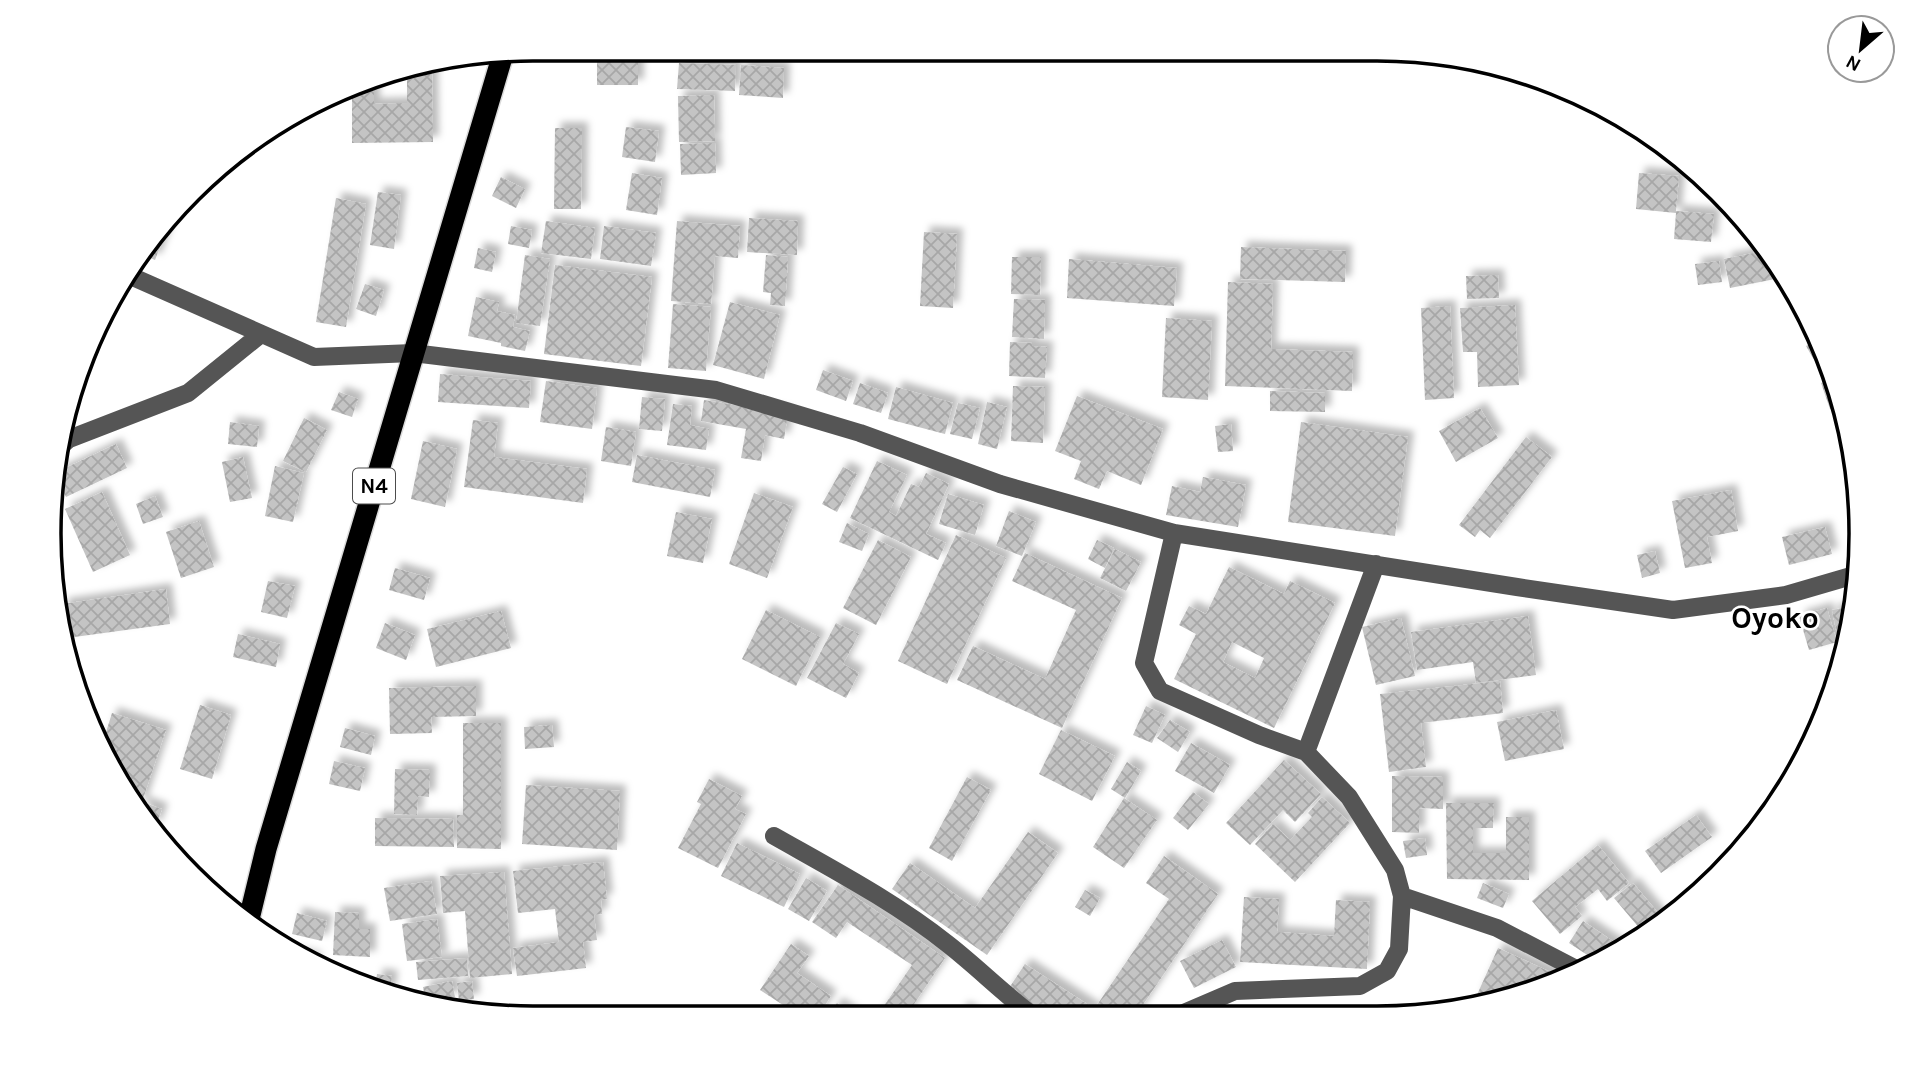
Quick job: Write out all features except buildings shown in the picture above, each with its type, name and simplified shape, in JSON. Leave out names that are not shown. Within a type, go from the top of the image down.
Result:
[{"type":"highway","name":"N4","points":[[251,911],[266,849],[501,62]]},
{"type":"street","points":[[136,279],[314,357],[413,353],[716,390],[860,433],[1000,484],[1174,533],[1673,610],[1786,595],[1847,577]]},
{"type":"street","points":[[71,438],[188,393],[261,334]]},
{"type":"street","points":[[1174,533],[1144,663],[1160,691],[1259,735],[1307,752],[1349,797],[1395,870],[1402,897],[1399,949],[1387,971],[1360,986],[1235,991],[1200,1006]]},
{"type":"street","points":[[1307,752],[1376,564]]},
{"type":"street","points":[[774,836],[885,899],[950,945],[1020,1006]]},
{"type":"street","points":[[1402,897],[1497,928],[1568,965]]},
{"type":"district","name":"Oyoko","points":[[1775,618]]}]
